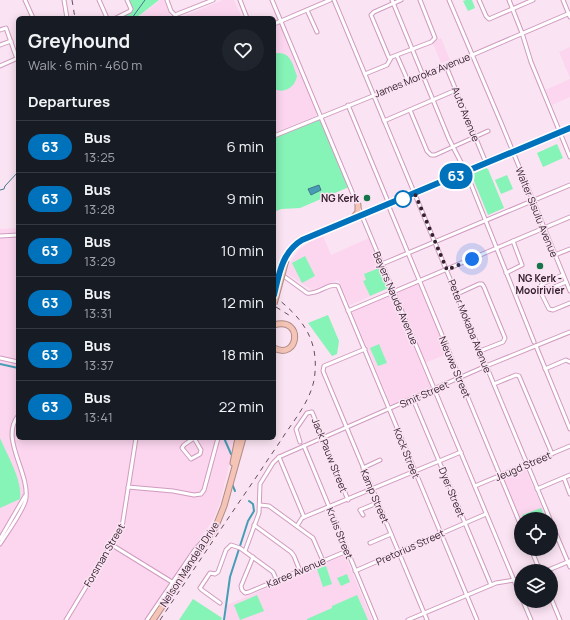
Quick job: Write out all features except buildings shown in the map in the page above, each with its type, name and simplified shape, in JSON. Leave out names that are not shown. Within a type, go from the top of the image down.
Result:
[{"type":"highway","points":[[560,134],[570,128]]},
{"type":"highway","points":[[276,288],[285,259],[291,249],[302,240],[354,217],[389,206],[570,131]]},
{"type":"highway","points":[[466,173],[486,163],[514,153]]},
{"type":"highway","points":[[354,217],[358,212],[358,205]]},
{"type":"highway","points":[[276,296],[285,259],[294,249],[305,241],[362,215]]},
{"type":"highway","points":[[276,325],[282,324],[289,326],[294,332],[295,338],[294,343],[287,349],[276,349]]},
{"type":"highway","name":"Nelson Mandela Drive","points":[[151,620],[215,522],[220,509],[237,440]]},
{"type":"highway","name":"Nelson Mandela Drive","points":[[151,620],[216,526],[224,506],[242,440]]},
{"type":"street","points":[[25,0],[32,16]]},
{"type":"street","points":[[64,0],[67,16]]},
{"type":"street","points":[[99,0],[106,16]]},
{"type":"street","points":[[120,16],[130,11],[127,0]]},
{"type":"street","points":[[167,0],[174,15],[213,0]]},
{"type":"street","points":[[240,0],[246,16]]},
{"type":"street","name":"Beyers Naude Avenue","points":[[272,0],[514,580]]},
{"type":"street","points":[[276,24],[330,0]]},
{"type":"street","name":"Peter Mokaba Avenue","points":[[334,0],[547,512]]},
{"type":"street","points":[[391,58],[387,56],[371,18],[372,13],[392,1],[401,0]]},
{"type":"street","points":[[365,74],[387,65],[391,58],[431,42],[435,37],[420,0]]},
{"type":"street","name":"Walter Sisulu Avenue","points":[[449,0],[514,153],[570,291]]},
{"type":"street","points":[[479,0],[488,18],[533,0]]},
{"type":"street","points":[[509,0],[522,33],[530,62],[570,157]]},
{"type":"street","points":[[562,0],[570,15]]},
{"type":"street","points":[[392,1],[413,48],[433,100],[466,173],[534,342]]},
{"type":"street","points":[[308,10],[317,32]]},
{"type":"street","name":"James Moroka Avenue","points":[[276,135],[373,94],[446,66],[522,33],[570,15]]},
{"type":"street","points":[[276,24],[283,26]]},
{"type":"street","points":[[0,30],[6,28],[16,54]]},
{"type":"street","points":[[0,45],[11,41]]},
{"type":"street","points":[[397,56],[408,81]]},
{"type":"street","points":[[0,61],[1,66],[16,60]]},
{"type":"street","name":"Auto Avenue","points":[[446,66],[486,163]]},
{"type":"street","points":[[384,121],[456,90]]},
{"type":"street","name":"Nieuwe Street","points":[[348,105],[515,512]]},
{"type":"street","points":[[410,110],[430,154],[434,155],[488,131]]},
{"type":"street","points":[[312,120],[320,121],[324,125]]},
{"type":"street","points":[[382,264],[570,185]]},
{"type":"street","points":[[348,311],[570,217]]},
{"type":"street","points":[[0,236],[16,235]]},
{"type":"street","points":[[506,272],[521,266],[521,260],[513,241]]},
{"type":"street","points":[[555,255],[570,249]]},
{"type":"street","name":"Kock Street","points":[[276,270],[310,294],[337,285],[477,620]]},
{"type":"street","points":[[563,275],[542,284],[539,289],[549,309],[553,310],[570,303]]},
{"type":"street","points":[[545,291],[566,282]]},
{"type":"street","points":[[457,294],[482,284],[505,338],[503,342],[480,351]]},
{"type":"street","name":"Smit Street","points":[[279,457],[486,366],[570,332]]},
{"type":"street","points":[[536,346],[570,429]]},
{"type":"street","name":"Kamp Street","points":[[365,349],[324,366],[323,371],[427,620]]},
{"type":"street","points":[[0,358],[16,362]]},
{"type":"street","points":[[545,369],[566,360],[570,362]]},
{"type":"street","points":[[494,384],[516,375],[519,376],[552,454]]},
{"type":"street","name":"Dyer Street","points":[[412,399],[491,585]]},
{"type":"street","name":"Jack Pauw Street","points":[[300,442],[296,429],[307,413],[312,412],[348,500]]},
{"type":"street","points":[[9,426],[16,418]]},
{"type":"street","name":"Forsman Street","points":[[66,620],[124,524],[136,440]]},
{"type":"street","points":[[191,440],[182,448],[191,459],[200,454],[202,450],[195,440]]},
{"type":"street","points":[[128,487],[173,491],[194,495],[201,494],[204,490],[217,440]]},
{"type":"street","name":"Kruis Street","points":[[304,446],[376,620]]},
{"type":"street","name":"Jeugd Street","points":[[475,486],[570,446]]},
{"type":"street","points":[[297,526],[304,517],[461,452]]},
{"type":"street","points":[[0,544],[23,507],[26,499],[23,481],[11,453]]},
{"type":"street","points":[[245,551],[260,504],[260,484],[273,463],[279,457],[304,517]]},
{"type":"street","points":[[363,468],[380,460]]},
{"type":"street","points":[[537,489],[570,475]]},
{"type":"street","points":[[564,478],[570,494]]},
{"type":"street","points":[[127,496],[131,491],[137,488]]},
{"type":"street","points":[[0,540],[25,494]]},
{"type":"street","points":[[362,515],[360,510],[377,503]]},
{"type":"street","points":[[260,504],[266,504],[314,540],[323,561]]},
{"type":"street","name":"Pretorius Street","points":[[355,571],[486,514]]},
{"type":"street","points":[[254,526],[291,552],[300,571]]},
{"type":"street","points":[[370,544],[391,534]]},
{"type":"street","points":[[147,620],[194,551],[207,536]]},
{"type":"street","name":"Peter Mokaba Avenue","points":[[558,537],[569,561],[570,567]]},
{"type":"street","points":[[112,545],[172,582]]},
{"type":"street","points":[[220,603],[202,590],[201,585],[210,573],[216,574],[218,572],[226,550],[229,546],[233,545],[245,551],[273,572],[277,581]]},
{"type":"street","name":"Karee Avenue","points":[[253,557],[241,586],[245,593],[347,551]]},
{"type":"street","points":[[558,566],[569,561]]},
{"type":"street","points":[[408,620],[491,585],[514,580]]},
{"type":"street","points":[[526,608],[531,620]]},
{"type":"street","points":[[555,608],[560,620]]},
{"type":"shaded area","points":[[160,0],[164,0],[170,16],[140,16]]},
{"type":"shaded area","points":[[223,0],[234,0],[241,16],[185,16]]},
{"type":"shaded area","points":[[276,24],[281,26],[317,113],[316,116],[276,132]]},
{"type":"shaded area","points":[[441,38],[450,60],[441,63],[432,41]]},
{"type":"shaded area","points":[[570,47],[570,78],[559,52]]},
{"type":"shaded area","points":[[570,79],[570,97],[552,105],[545,90]]},
{"type":"shaded area","points":[[16,228],[16,440],[236,440],[220,502],[214,518],[146,620],[0,620],[0,229]]},
{"type":"shaded area","points":[[323,236],[331,255],[369,238],[390,288],[350,305],[338,280],[312,290],[286,273],[291,261],[299,250],[311,241]]},
{"type":"shaded area","points":[[417,283],[419,284],[447,354],[425,363],[397,293],[397,291]]},
{"type":"shaded area","points":[[392,295],[431,389],[391,405],[352,312]]},
{"type":"shaded area","points":[[525,468],[544,512],[516,512],[502,478]]},
{"type":"shaded area","points":[[345,555],[372,620],[226,620],[227,605]]},
{"type":"green space","points":[[129,0],[159,0],[139,16],[122,16],[132,11]]},
{"type":"green space","points":[[472,0],[475,8],[468,11],[463,1]]},
{"type":"green space","points":[[276,53],[282,53],[291,60],[297,76],[292,86],[282,91],[276,90]]},
{"type":"green space","points":[[320,119],[349,187],[300,208],[281,209],[276,211],[276,137]]},
{"type":"green space","points":[[557,144],[563,158],[543,167],[537,153]]},
{"type":"green space","points":[[486,168],[488,169],[504,208],[488,215],[472,176],[473,174]]},
{"type":"green space","points":[[507,175],[513,189],[501,194],[495,180]]},
{"type":"green space","points":[[305,256],[315,276],[302,283],[292,263]]},
{"type":"green space","points":[[379,268],[388,288],[370,296],[363,281],[366,280],[364,274]]},
{"type":"green space","points":[[328,315],[339,341],[337,354],[332,356],[308,323]]},
{"type":"green space","points":[[379,344],[387,363],[378,366],[370,348]]},
{"type":"green space","points":[[0,438],[17,476],[20,499],[0,508]]},
{"type":"green space","points":[[541,508],[543,512],[530,512]]},
{"type":"green space","points":[[326,566],[332,584],[323,587],[317,569]]},
{"type":"green space","points":[[347,574],[350,582],[341,586],[337,578]]},
{"type":"green space","points":[[257,595],[264,611],[240,620],[234,605]]},
{"type":"green space","points":[[357,595],[368,620],[307,620],[332,608],[332,606]]},
{"type":"green space","points":[[193,599],[222,618],[221,620],[179,620]]},
{"type":"water","points":[[319,185],[321,190],[311,195],[308,189]]},
{"type":"waterway","points":[[133,16],[145,0]]},
{"type":"waterway","points":[[0,190],[4,189],[16,174]]},
{"type":"waterway","points":[[0,364],[16,368]]},
{"type":"waterway","points":[[225,440],[231,454]]},
{"type":"waterway","points":[[232,484],[235,491]]},
{"type":"waterway","points":[[240,546],[248,521],[254,511],[253,504],[249,501]]},
{"type":"waterway","points":[[224,620],[230,577],[239,549]]},
{"type":"railway","points":[[72,0],[75,16]]},
{"type":"railway","points":[[160,620],[300,412],[312,389],[315,372],[314,348],[305,328],[299,320],[292,311],[276,298]]},
{"type":"railway","points":[[276,307],[292,317]]},
{"type":"bus line","name":"63","points":[[276,287],[284,258],[296,244],[302,240],[570,128]]},
{"type":"place","name":"NG Kerk","points":[[367,198]]},
{"type":"place","name":"NG Kerk - Mooirivier","points":[[540,266]]},
{"type":"route","points":[[403,199],[415,194],[447,270],[472,259]]}]
